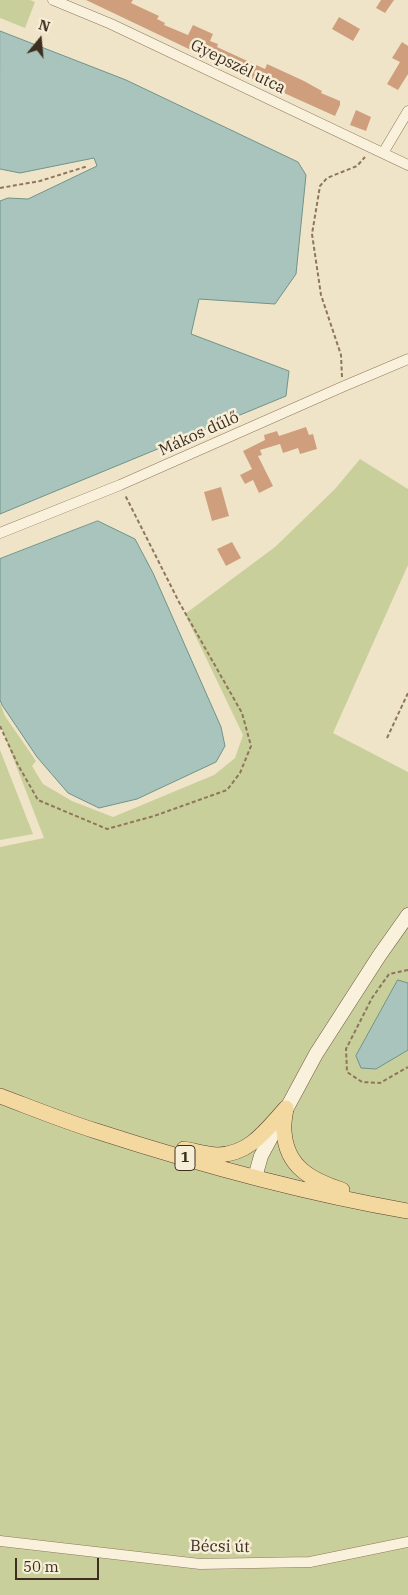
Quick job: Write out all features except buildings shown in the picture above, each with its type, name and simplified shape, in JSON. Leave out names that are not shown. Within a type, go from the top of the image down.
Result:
[{"type":"main road","name":"1","points":[[0,1096],[96,1131],[175,1156],[286,1185],[328,1190],[405,1211]]},
{"type":"main road","points":[[116,1137],[217,1155],[232,1153],[252,1144],[286,1108]]},
{"type":"main road","points":[[286,1108],[284,1131],[287,1151],[295,1165],[302,1172],[328,1190]]},
{"type":"street","name":"Gyepszél utca","points":[[53,0],[112,24],[408,165]]},
{"type":"street","points":[[378,151],[408,111]]},
{"type":"street","name":"Mákos dűlő","points":[[0,533],[120,485],[408,359]]},
{"type":"street","points":[[255,1177],[261,1156],[322,1046],[378,956],[408,915]]},
{"type":"street","name":"Bécsi út","points":[[0,1542],[200,1564],[310,1562],[408,1542]]},
{"type":"path","points":[[342,387],[341,356],[321,295],[312,234],[320,186],[327,178],[356,166],[378,151]]},
{"type":"path","points":[[0,188],[40,180],[88,166]]},
{"type":"path","points":[[0,726],[18,765],[38,800],[107,829],[154,816],[227,790],[240,773],[251,746],[242,713],[179,602],[120,485]]},
{"type":"path","points":[[387,738],[408,693]]},
{"type":"path","points":[[408,970],[389,974],[372,998],[346,1049],[347,1072],[362,1082],[380,1082],[408,1067]]},
{"type":"green space","points":[[0,0],[30,0],[35,2],[25,28],[0,18]]},
{"type":"green space","points":[[360,459],[408,489],[408,565],[333,733],[408,772],[408,1595],[0,1595],[0,847],[44,838],[0,724],[0,703],[5,716],[36,761],[32,766],[43,784],[72,801],[113,817],[214,775],[235,758],[243,735],[185,614],[275,547],[335,489]]},
{"type":"green space","points":[[0,750],[33,834],[0,840]]},
{"type":"water","points":[[0,31],[126,80],[298,162],[306,175],[296,274],[275,304],[199,299],[191,334],[289,371],[286,396],[0,514],[0,201],[8,198],[28,199],[97,166],[94,158],[20,173],[0,169]]},
{"type":"water","points":[[98,521],[135,539],[153,573],[221,727],[225,746],[216,762],[137,799],[99,808],[68,793],[37,757],[0,700],[0,559]]},
{"type":"water","points":[[398,980],[408,983],[408,1050],[376,1069],[361,1068],[356,1056]]}]
